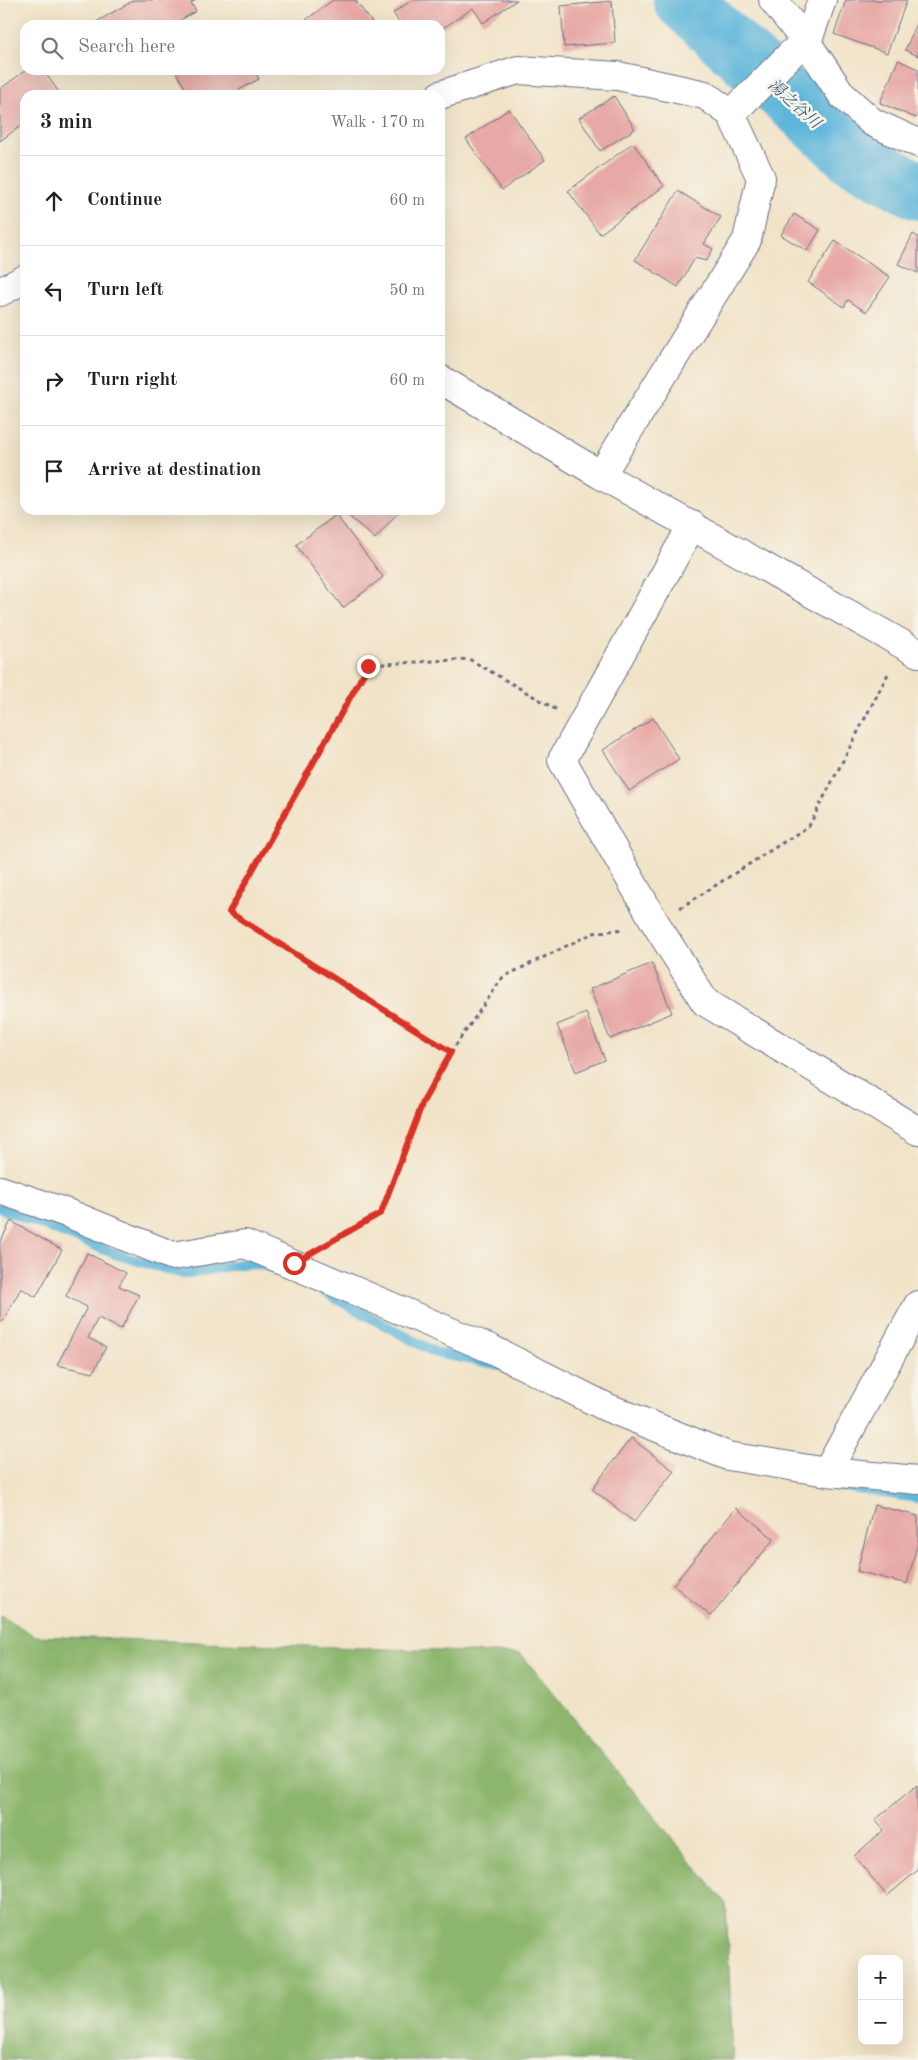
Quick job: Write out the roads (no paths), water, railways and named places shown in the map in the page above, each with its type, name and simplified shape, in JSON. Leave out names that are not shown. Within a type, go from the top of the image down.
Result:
[{"type":"street","points":[[773,0],[800,47],[842,95],[872,122],[918,143]]},
{"type":"street","points":[[739,106],[800,47],[822,0]]},
{"type":"street","points":[[445,93],[518,70],[618,76],[705,95],[739,106]]},
{"type":"street","points":[[601,474],[747,240],[761,178],[739,106]]},
{"type":"street","points":[[0,292],[20,282]]},
{"type":"street","points":[[445,381],[601,474],[910,648]]},
{"type":"street","points":[[692,525],[562,760],[656,924],[705,1002],[918,1131]]},
{"type":"street","points":[[0,1190],[67,1213],[173,1256],[245,1244],[294,1263],[491,1349],[606,1407],[728,1456],[827,1472],[918,1480]]},
{"type":"street","points":[[827,1472],[918,1305]]},
{"type":"water","points":[[792,88],[860,147],[918,177],[918,201],[842,162],[779,101]]},
{"type":"waterway","name":"湯之谷川","points":[[682,0],[854,157],[918,191]]},
{"type":"waterway","points":[[0,1208],[118,1255],[183,1274],[247,1263],[271,1267]]},
{"type":"waterway","points":[[322,1291],[436,1353],[501,1365]]},
{"type":"waterway","points":[[837,1486],[918,1498]]}]
